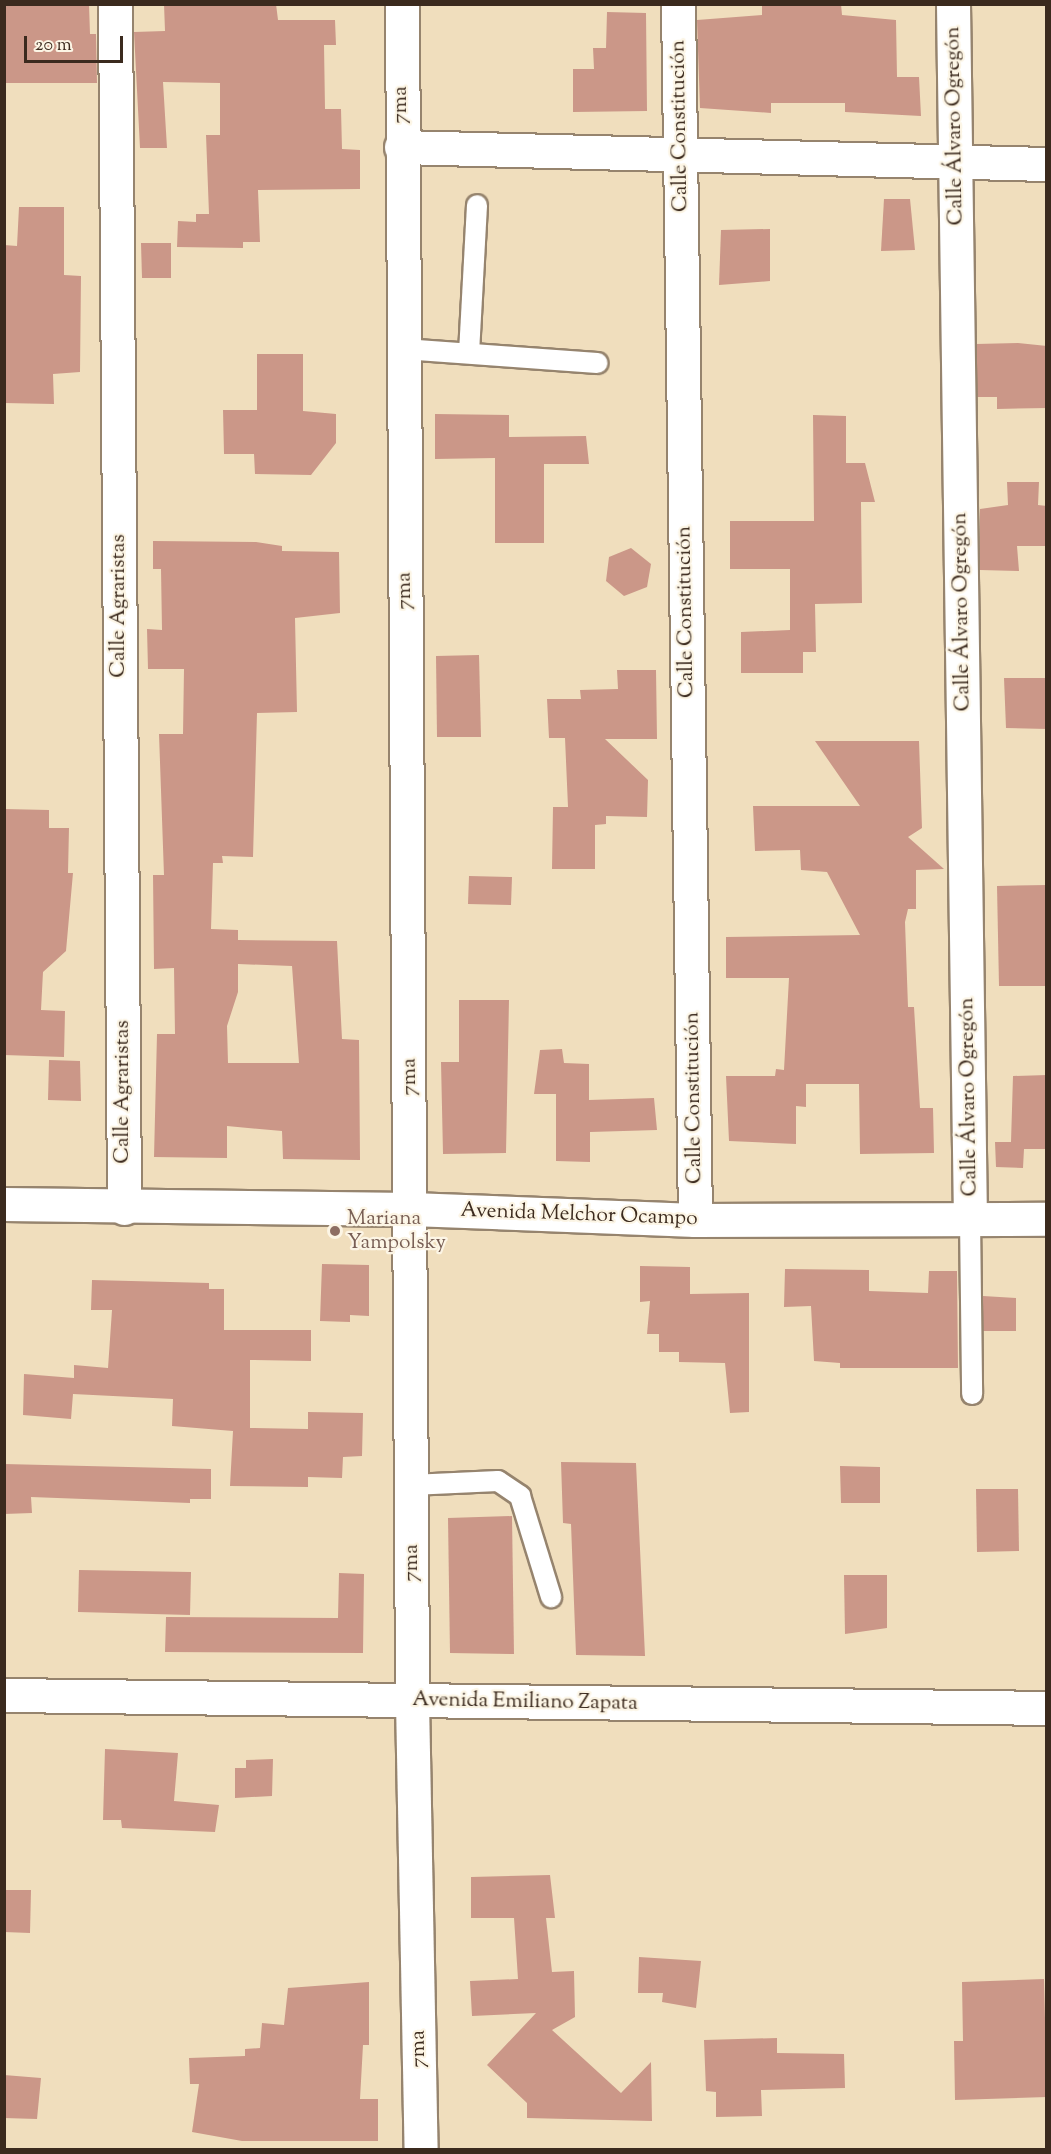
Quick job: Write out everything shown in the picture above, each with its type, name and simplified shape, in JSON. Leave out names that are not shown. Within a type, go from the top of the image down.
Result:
[{"type":"street","name":"Calle Agraristas","points":[[115,4],[124,1208]]},
{"type":"street","name":"7ma","points":[[402,4],[401,147],[411,1209],[412,1701],[421,2150]]},
{"type":"street","name":"Calle Constitución","points":[[678,4],[695,1220]]},
{"type":"street","name":"Calle Álvaro Ogregón","points":[[953,4],[970,1219]]},
{"type":"street","points":[[401,147],[680,153],[956,165],[1047,164]]},
{"type":"street","name":"Avenida Melchor Ocampo","points":[[4,1204],[124,1208],[411,1209],[695,1220],[1047,1219]]},
{"type":"street","name":"Avenida Emiliano Zapata","points":[[4,1695],[1047,1707]]},
{"type":"lane","points":[[469,353],[477,205]]},
{"type":"lane","points":[[403,349],[597,363]]},
{"type":"lane","points":[[970,1219],[972,1394]]},
{"type":"lane","points":[[411,1485],[498,1481],[520,1496],[550,1597]]},
{"type":"building","points":[[4,4],[89,4],[90,34],[96,34],[97,83],[4,83]]},
{"type":"building","points":[[164,4],[276,4],[278,20],[335,20],[336,45],[324,45],[325,109],[341,109],[342,149],[360,150],[360,189],[258,190],[260,242],[243,242],[243,248],[177,247],[178,221],[196,222],[196,214],[209,214],[206,135],[220,135],[220,83],[163,82],[167,148],[140,148],[134,32],[165,31]]},
{"type":"building","points":[[762,4],[841,4],[842,15],[896,20],[897,77],[919,77],[921,116],[845,112],[845,103],[771,103],[771,113],[700,108],[697,20],[762,15]]},
{"type":"building","points":[[607,12],[646,13],[647,111],[573,112],[573,69],[594,69],[593,48],[606,48]]},
{"type":"building","points":[[884,199],[910,199],[915,250],[881,251]]},
{"type":"building","points":[[19,207],[64,207],[64,275],[81,276],[80,372],[53,374],[54,404],[4,403],[4,245],[17,246]]},
{"type":"building","points":[[770,229],[770,281],[719,285],[721,230]]},
{"type":"building","points":[[141,243],[171,243],[171,278],[142,278]]},
{"type":"building","points":[[1018,343],[1047,346],[1047,408],[997,409],[997,397],[977,397],[976,344]]},
{"type":"building","points":[[257,354],[303,354],[303,411],[336,414],[336,443],[311,475],[255,474],[254,454],[224,454],[223,410],[257,410]]},
{"type":"building","points":[[435,414],[509,415],[509,437],[586,436],[589,464],[544,464],[544,543],[495,543],[495,458],[435,459]]},
{"type":"building","points":[[813,415],[846,416],[846,463],[865,463],[875,502],[861,502],[862,603],[815,604],[816,652],[803,652],[803,673],[741,673],[741,632],[790,630],[790,569],[730,569],[730,521],[814,521]]},
{"type":"building","points":[[1007,482],[1039,482],[1038,505],[1047,506],[1047,546],[1017,546],[1019,571],[980,570],[980,509],[1008,505]]},
{"type":"building","points":[[153,541],[256,542],[282,546],[282,551],[339,552],[340,613],[295,618],[297,712],[257,713],[253,857],[222,856],[223,863],[213,863],[211,929],[238,930],[238,940],[337,941],[342,1039],[359,1040],[360,1160],[283,1159],[282,1131],[227,1126],[227,1158],[154,1157],[157,1034],[175,1034],[174,968],[154,969],[153,875],[164,875],[159,734],[183,734],[184,669],[148,669],[147,629],[162,630],[161,569],[153,569]],"holes":[[[238,964],[292,966],[299,1063],[228,1063],[227,1026],[238,992]]]},
{"type":"building","points":[[631,548],[651,564],[647,587],[624,596],[606,581],[609,557]]},
{"type":"building","points":[[479,655],[481,737],[437,737],[436,656]]},
{"type":"building","points":[[617,670],[656,670],[657,739],[605,739],[648,780],[647,817],[606,816],[606,824],[595,825],[595,869],[552,869],[553,807],[568,807],[565,738],[549,738],[547,699],[581,699],[580,690],[618,689]]},
{"type":"building","points":[[1004,678],[1047,678],[1047,729],[1006,728]]},
{"type":"building","points":[[815,741],[919,741],[922,828],[908,837],[944,869],[916,870],[916,909],[908,909],[905,922],[908,1007],[914,1007],[920,1108],[933,1108],[934,1153],[860,1154],[859,1084],[806,1084],[806,1107],[796,1106],[796,1144],[729,1141],[726,1076],[775,1076],[776,1069],[784,1070],[789,978],[726,978],[726,937],[860,935],[827,872],[801,870],[800,850],[755,851],[753,806],[860,806]]},
{"type":"building","points":[[4,809],[49,810],[49,828],[69,828],[68,873],[73,873],[66,951],[43,972],[41,1010],[65,1011],[64,1057],[4,1055]]},
{"type":"building","points":[[469,876],[512,877],[511,905],[468,904]]},
{"type":"building","points":[[1047,885],[1047,986],[999,986],[997,886]]},
{"type":"building","points":[[459,1000],[509,1000],[506,1153],[443,1154],[441,1062],[459,1062]]},
{"type":"building","points":[[562,1049],[564,1063],[589,1064],[589,1100],[654,1098],[657,1130],[590,1132],[590,1162],[556,1161],[556,1094],[534,1094],[540,1050]]},
{"type":"building","points":[[49,1060],[80,1061],[81,1101],[48,1100]]},
{"type":"building","points":[[1047,1075],[1047,1149],[1024,1149],[1023,1168],[996,1167],[995,1142],[1011,1142],[1013,1076]]},
{"type":"building","points":[[322,1264],[369,1265],[369,1316],[350,1315],[350,1322],[320,1321]]},
{"type":"building","points":[[640,1266],[690,1267],[690,1294],[749,1293],[749,1412],[730,1413],[725,1363],[679,1362],[679,1352],[659,1352],[659,1334],[647,1334],[650,1301],[640,1302]]},
{"type":"building","points":[[785,1269],[869,1270],[869,1291],[928,1293],[929,1271],[957,1271],[958,1368],[840,1368],[840,1363],[814,1361],[811,1306],[784,1307]]},
{"type":"building","points":[[92,1280],[209,1283],[209,1289],[224,1289],[224,1330],[311,1330],[311,1361],[250,1360],[250,1428],[308,1429],[308,1412],[363,1413],[362,1456],[343,1457],[342,1478],[308,1477],[308,1487],[230,1486],[233,1431],[172,1426],[173,1399],[73,1394],[71,1419],[23,1415],[24,1374],[74,1378],[74,1365],[108,1368],[112,1310],[91,1310]]},
{"type":"building","points":[[983,1296],[1016,1298],[1016,1331],[983,1331]]},
{"type":"building","points":[[561,1462],[636,1463],[645,1656],[576,1655],[571,1524],[563,1523]]},
{"type":"building","points":[[4,1464],[211,1469],[211,1499],[190,1499],[190,1503],[31,1497],[32,1513],[4,1514]]},
{"type":"building","points":[[840,1466],[880,1467],[880,1503],[841,1503]]},
{"type":"building","points":[[976,1489],[1018,1489],[1019,1551],[977,1552]]},
{"type":"building","points":[[512,1516],[514,1654],[450,1653],[448,1518]]},
{"type":"building","points":[[79,1570],[191,1572],[190,1615],[78,1612]]},
{"type":"building","points":[[339,1573],[364,1574],[363,1653],[165,1652],[166,1617],[338,1618]]},
{"type":"building","points":[[844,1575],[887,1575],[887,1628],[845,1634]]},
{"type":"building","points":[[105,1749],[178,1753],[174,1801],[219,1805],[215,1832],[122,1828],[121,1820],[103,1820]]},
{"type":"building","points":[[273,1759],[272,1796],[235,1798],[235,1768],[246,1768],[246,1760]]},
{"type":"building","points":[[550,1875],[555,1918],[546,1918],[552,1972],[574,1971],[575,2017],[552,2030],[621,2093],[651,2062],[652,2121],[527,2118],[527,2103],[487,2065],[536,2013],[472,2016],[470,1981],[518,1979],[514,1918],[471,1918],[471,1877]]},
{"type":"building","points":[[4,1890],[31,1890],[30,1933],[4,1932]]},
{"type":"building","points":[[639,1957],[701,1961],[696,2008],[662,2002],[663,1993],[638,1993]]},
{"type":"building","points":[[1044,1979],[1047,2097],[955,2100],[954,2041],[963,2041],[962,1982]]},
{"type":"building","points":[[369,1982],[369,2045],[363,2045],[360,2099],[378,2099],[378,2141],[242,2141],[192,2132],[199,2084],[190,2084],[189,2058],[245,2056],[245,2049],[260,2048],[262,2023],[284,2025],[288,1988]]},
{"type":"building","points":[[777,2038],[777,2053],[844,2054],[845,2088],[761,2090],[762,2116],[716,2117],[716,2092],[706,2091],[704,2040]]},
{"type":"building","points":[[4,2075],[41,2078],[37,2119],[4,2118]]},
{"type":"place","name":"Mariana Yampolsky","points":[[335,1231]]}]
